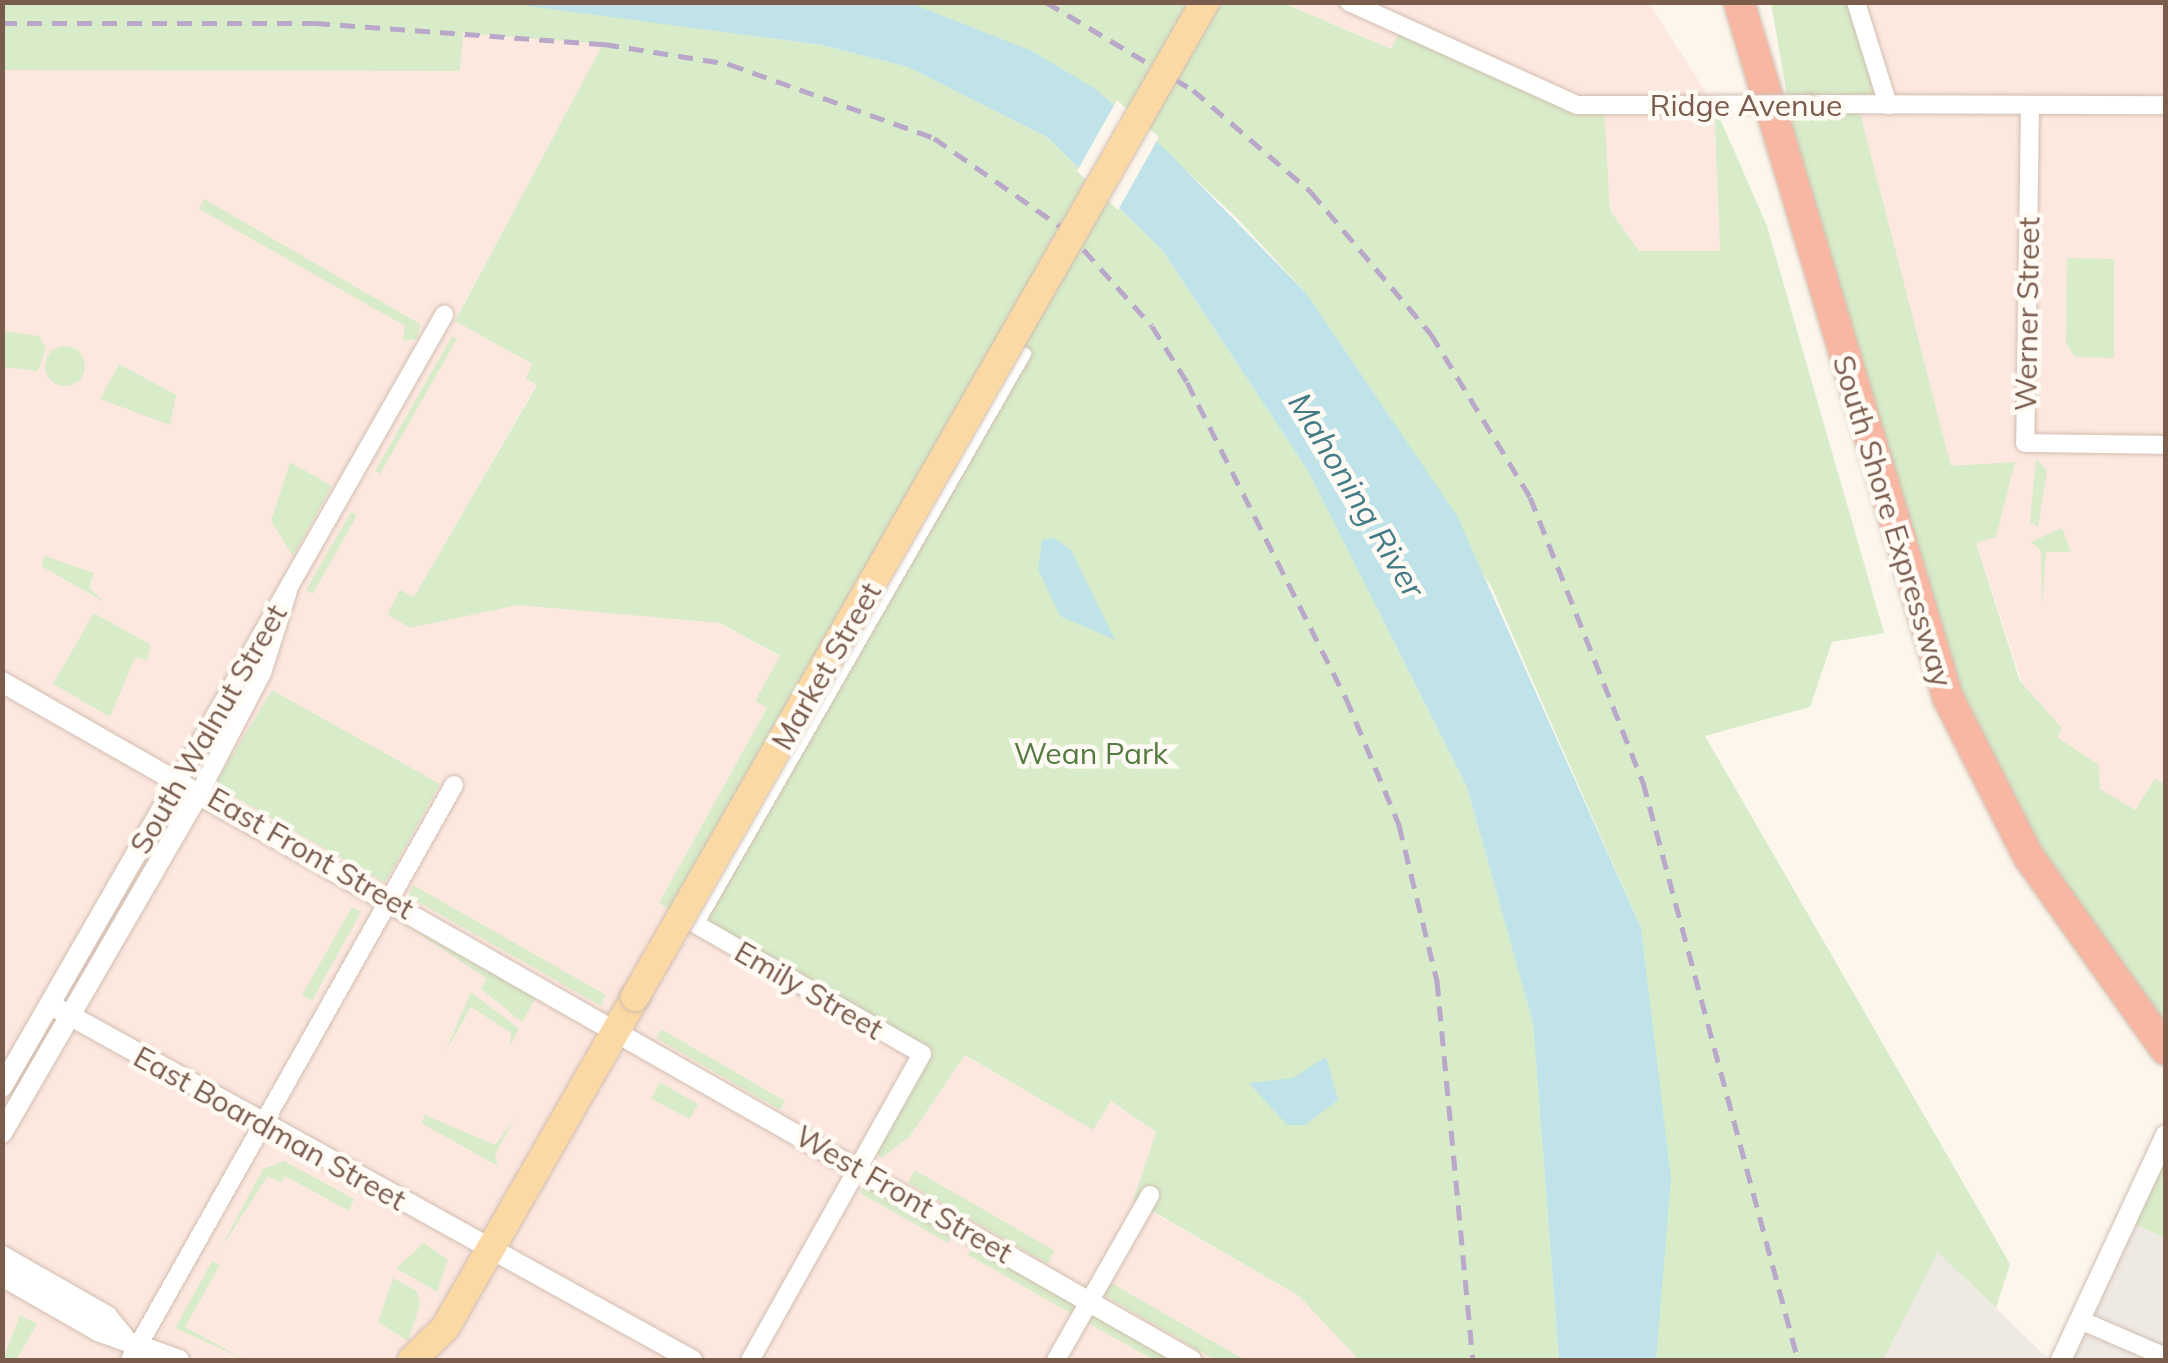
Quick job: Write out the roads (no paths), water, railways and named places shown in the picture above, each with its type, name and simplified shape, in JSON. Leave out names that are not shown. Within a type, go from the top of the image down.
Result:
[{"type":"highway","name":"South Shore Expressway","points":[[1739,2],[1926,644],[2028,856],[2140,1021],[2166,1050]]},
{"type":"main road","name":"Market Street","points":[[445,1328],[1205,2]]},
{"type":"main road","points":[[412,1360],[445,1328]]},
{"type":"main road","points":[[437,1360],[445,1328]]},
{"type":"street","name":"Ridge Avenue","points":[[1349,2],[1577,105],[2166,105]]},
{"type":"street","points":[[1856,2],[1888,105]]},
{"type":"street","name":"Werner Street","points":[[2030,105],[2025,443],[2166,444]]},
{"type":"street","name":"South Walnut Street","points":[[6,1120],[128,868],[444,315]]},
{"type":"street","points":[[696,925],[1025,354]]},
{"type":"street","name":"South Walnut Street","points":[[2,1087],[60,1010],[148,880],[200,790],[262,673],[288,591]]},
{"type":"street","name":"East Front Street","points":[[2,682],[200,790],[616,1028]]},
{"type":"street","points":[[142,1352],[264,1124],[454,785]]},
{"type":"street","name":"South Walnut Street","points":[[128,868],[148,880]]},
{"type":"street","name":"Emily Street","points":[[696,925],[922,1054],[859,1168]]},
{"type":"street","name":"East Boardman Street","points":[[60,1010],[692,1360]]},
{"type":"street","name":"West Front Street","points":[[616,1028],[1191,1360]]},
{"type":"street","points":[[2062,1360],[2166,1135]]},
{"type":"street","points":[[750,1360],[859,1168]]},
{"type":"street","points":[[1056,1360],[1150,1195]]},
{"type":"street","points":[[2,1256],[107,1316],[142,1352]]},
{"type":"street","points":[[2,1276],[142,1352],[178,1360]]},
{"type":"street","points":[[2080,1320],[2166,1357]]},
{"type":"water","name":"Mahoning River","points":[[908,2],[1032,51],[1094,88],[1165,149],[1306,293],[1457,516],[1641,928],[1671,1178],[1656,1360],[1559,1360],[1533,1023],[1467,787],[1308,471],[1163,251],[1047,137],[908,67],[821,45],[507,3]]},
{"type":"water","points":[[1055,538],[1071,550],[1115,640],[1060,616],[1038,569],[1042,540]]},
{"type":"water","points":[[1326,1057],[1338,1100],[1305,1125],[1287,1125],[1249,1083],[1293,1078]]},
{"type":"railway","points":[[1046,2],[1193,90],[1311,192],[1431,334],[1530,497],[1643,782],[1798,1360]]},
{"type":"railway","points":[[2,23],[315,23],[604,44],[729,64],[934,138],[1067,231],[1152,326],[1187,382],[1346,698],[1399,825],[1437,981],[1473,1360]]},
{"type":"park label","name":"Wean Park","points":[[1091,753]]}]
